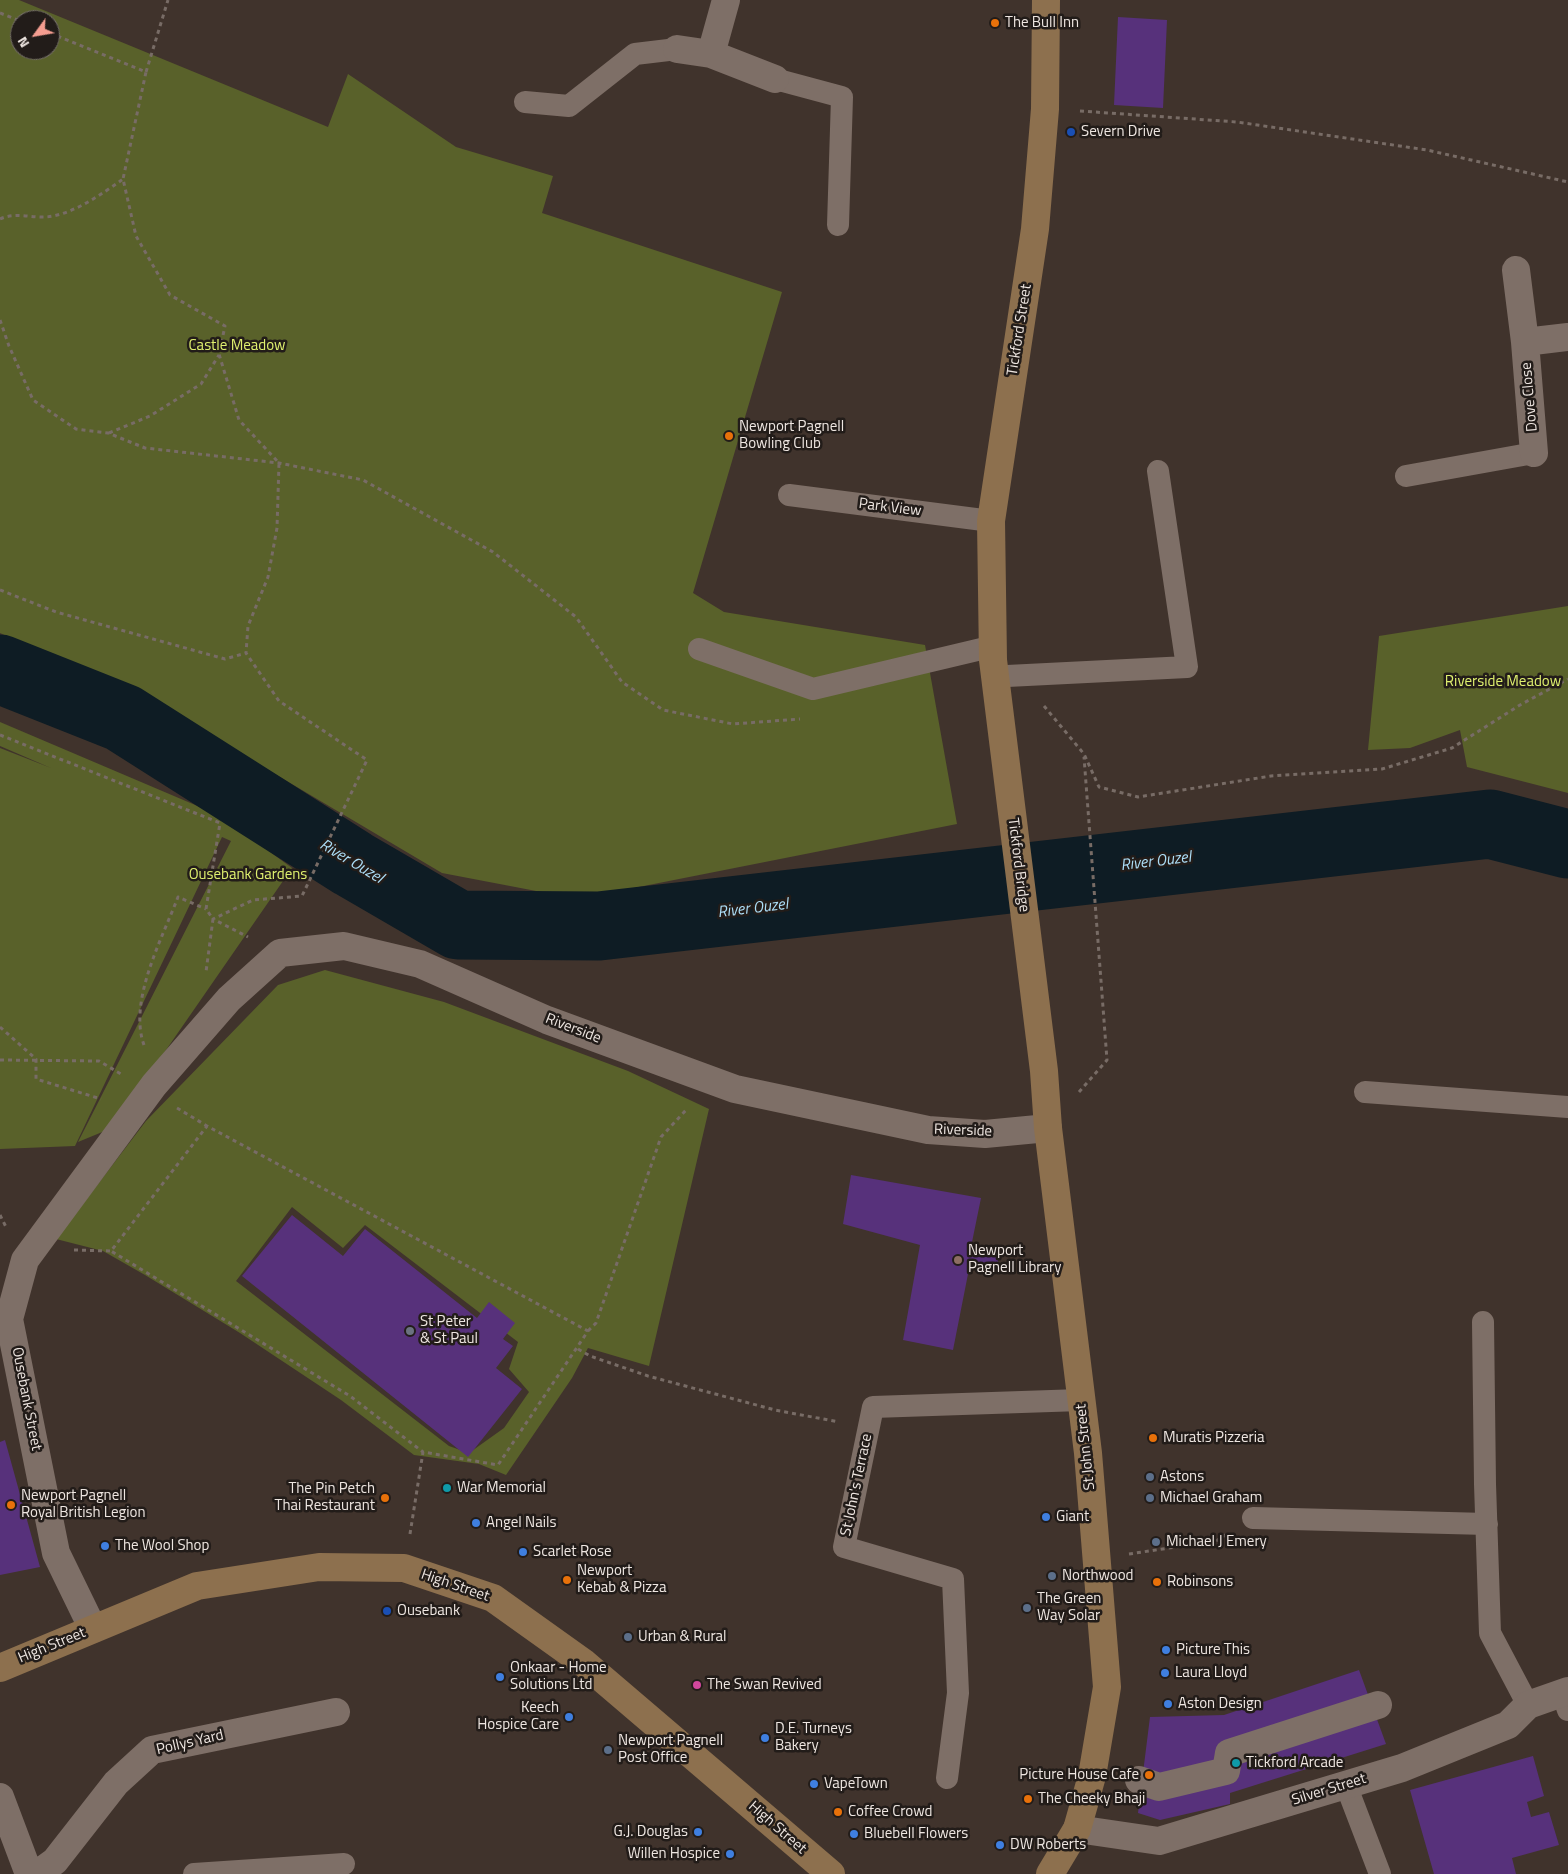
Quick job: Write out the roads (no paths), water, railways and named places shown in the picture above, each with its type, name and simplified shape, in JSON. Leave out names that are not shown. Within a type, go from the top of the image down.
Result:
[{"type":"main road","name":"Tickford Street","points":[[994,661],[992,522],[1036,229],[1045,109],[1046,0]]},
{"type":"main road","name":"Tickford Bridge","points":[[994,661],[1044,1071]]},
{"type":"main road","name":"St John Street","points":[[1044,1071],[1048,1128],[1088,1452],[1095,1559],[1107,1687],[1092,1776],[1077,1829],[1050,1874]]},
{"type":"main road","name":"High Street","points":[[0,1668],[198,1586],[319,1567],[404,1568],[494,1598],[584,1663],[830,1874]]},
{"type":"street","points":[[711,54],[726,0]]},
{"type":"street","points":[[677,49],[711,54],[775,79]]},
{"type":"street","name":"Dove Close","points":[[1516,270],[1525,342],[1534,453]]},
{"type":"street","name":"Dove Close","points":[[1525,342],[1568,337]]},
{"type":"street","name":"Riverside","points":[[154,1084],[229,999],[280,953],[344,946],[420,964],[547,1020],[735,1089],[928,1130],[985,1134],[1048,1128]]},
{"type":"street","name":"Ousebank Street","points":[[94,1629],[56,1552],[9,1319],[25,1260],[154,1084]]},
{"type":"street","name":"Silver Street","points":[[1077,1829],[1159,1841],[1402,1768],[1508,1725],[1528,1705],[1566,1698]]},
{"type":"street","points":[[1139,1780],[1159,1787],[1226,1771],[1229,1753],[1378,1705]]},
{"type":"street","name":"Pollys Yard","points":[[37,1874],[55,1861],[116,1783],[152,1750],[336,1712]]},
{"type":"street","points":[[0,1797],[30,1874]]},
{"type":"lane","points":[[524,102],[569,106],[635,54],[677,49]]},
{"type":"lane","points":[[775,79],[842,97],[838,226]]},
{"type":"lane","points":[[1406,476],[1534,453]]},
{"type":"lane","points":[[699,649],[813,689],[994,661],[1007,676],[1187,667],[1158,471]]},
{"type":"lane","name":"Park View","points":[[789,495],[992,522]]},
{"type":"lane","points":[[1365,1092],[1568,1107]]},
{"type":"lane","points":[[1483,1322],[1490,1633],[1528,1705]]},
{"type":"lane","name":"St John's Terrace","points":[[947,1778],[958,1693],[953,1579],[844,1547],[874,1407],[1081,1400]]},
{"type":"lane","points":[[1253,1518],[1487,1524]]},
{"type":"lane","points":[[1346,1785],[1380,1874]]},
{"type":"lane","points":[[194,1874],[344,1864]]},
{"type":"waterway","name":"River Ouzel","points":[[0,669],[123,718],[353,864],[458,925],[599,926],[1490,824],[1568,844]]},
{"type":"place","name":"The Bull Inn","points":[[995,23]]},
{"type":"place","name":"Severn Drive","points":[[1071,132]]},
{"type":"place","name":"Newport Pagnell Bowling Club","points":[[729,436]]},
{"type":"place","name":"Newport Pagnell Library","points":[[958,1260]]},
{"type":"place","name":"St Peter & St Paul","points":[[410,1331]]},
{"type":"place","name":"Muratis Pizzeria","points":[[1153,1438]]},
{"type":"place","name":"Astons","points":[[1150,1477]]},
{"type":"place","name":"War Memorial","points":[[447,1488]]},
{"type":"place","name":"The Pin Petch Thai Restaurant","points":[[385,1498]]},
{"type":"place","name":"Michael Graham","points":[[1150,1498]]},
{"type":"place","name":"Newport Pagnell Royal British Legion","points":[[11,1505]]},
{"type":"place","name":"Giant","points":[[1046,1517]]},
{"type":"place","name":"Angel Nails","points":[[476,1523]]},
{"type":"place","name":"Michael J Emery","points":[[1156,1542]]},
{"type":"place","name":"The Wool Shop","points":[[105,1546]]},
{"type":"place","name":"Scarlet Rose","points":[[523,1552]]},
{"type":"place","name":"Northwood","points":[[1052,1576]]},
{"type":"place","name":"Newport Kebab & Pizza","points":[[567,1580]]},
{"type":"place","name":"Robinsons","points":[[1157,1582]]},
{"type":"place","name":"The Green Way Solar","points":[[1027,1608]]},
{"type":"place","name":"Ousebank","points":[[387,1611]]},
{"type":"place","name":"Urban & Rural","points":[[628,1637]]},
{"type":"place","name":"Picture This","points":[[1166,1650]]},
{"type":"place","name":"Laura Lloyd","points":[[1165,1673]]},
{"type":"place","name":"Onkaar - Home Solutions Ltd","points":[[500,1677]]},
{"type":"place","name":"The Swan Revived","points":[[697,1685]]},
{"type":"place","name":"Aston Design","points":[[1168,1704]]},
{"type":"place","name":"Keech Hospice Care","points":[[569,1717]]},
{"type":"place","name":"D.E. Turneys Bakery","points":[[765,1738]]},
{"type":"place","name":"Newport Pagnell Post Office","points":[[608,1750]]},
{"type":"place","name":"Tickford Arcade","points":[[1236,1763]]},
{"type":"place","name":"Picture House Cafe","points":[[1149,1775]]},
{"type":"place","name":"VapeTown","points":[[814,1784]]},
{"type":"place","name":"The Cheeky Bhaji","points":[[1028,1799]]},
{"type":"place","name":"Coffee Crowd","points":[[838,1812]]},
{"type":"place","name":"G.J. Douglas","points":[[698,1832]]},
{"type":"place","name":"Bluebell Flowers","points":[[854,1834]]},
{"type":"place","name":"DW Roberts","points":[[1000,1845]]},
{"type":"place","name":"Willen Hospice","points":[[730,1854]]},
{"type":"park label","name":"Castle Meadow","points":[[237,346]]},
{"type":"park label","name":"Riverside Meadow","points":[[1503,682]]},
{"type":"park label","name":"Ousebank Gardens","points":[[248,875]]}]
